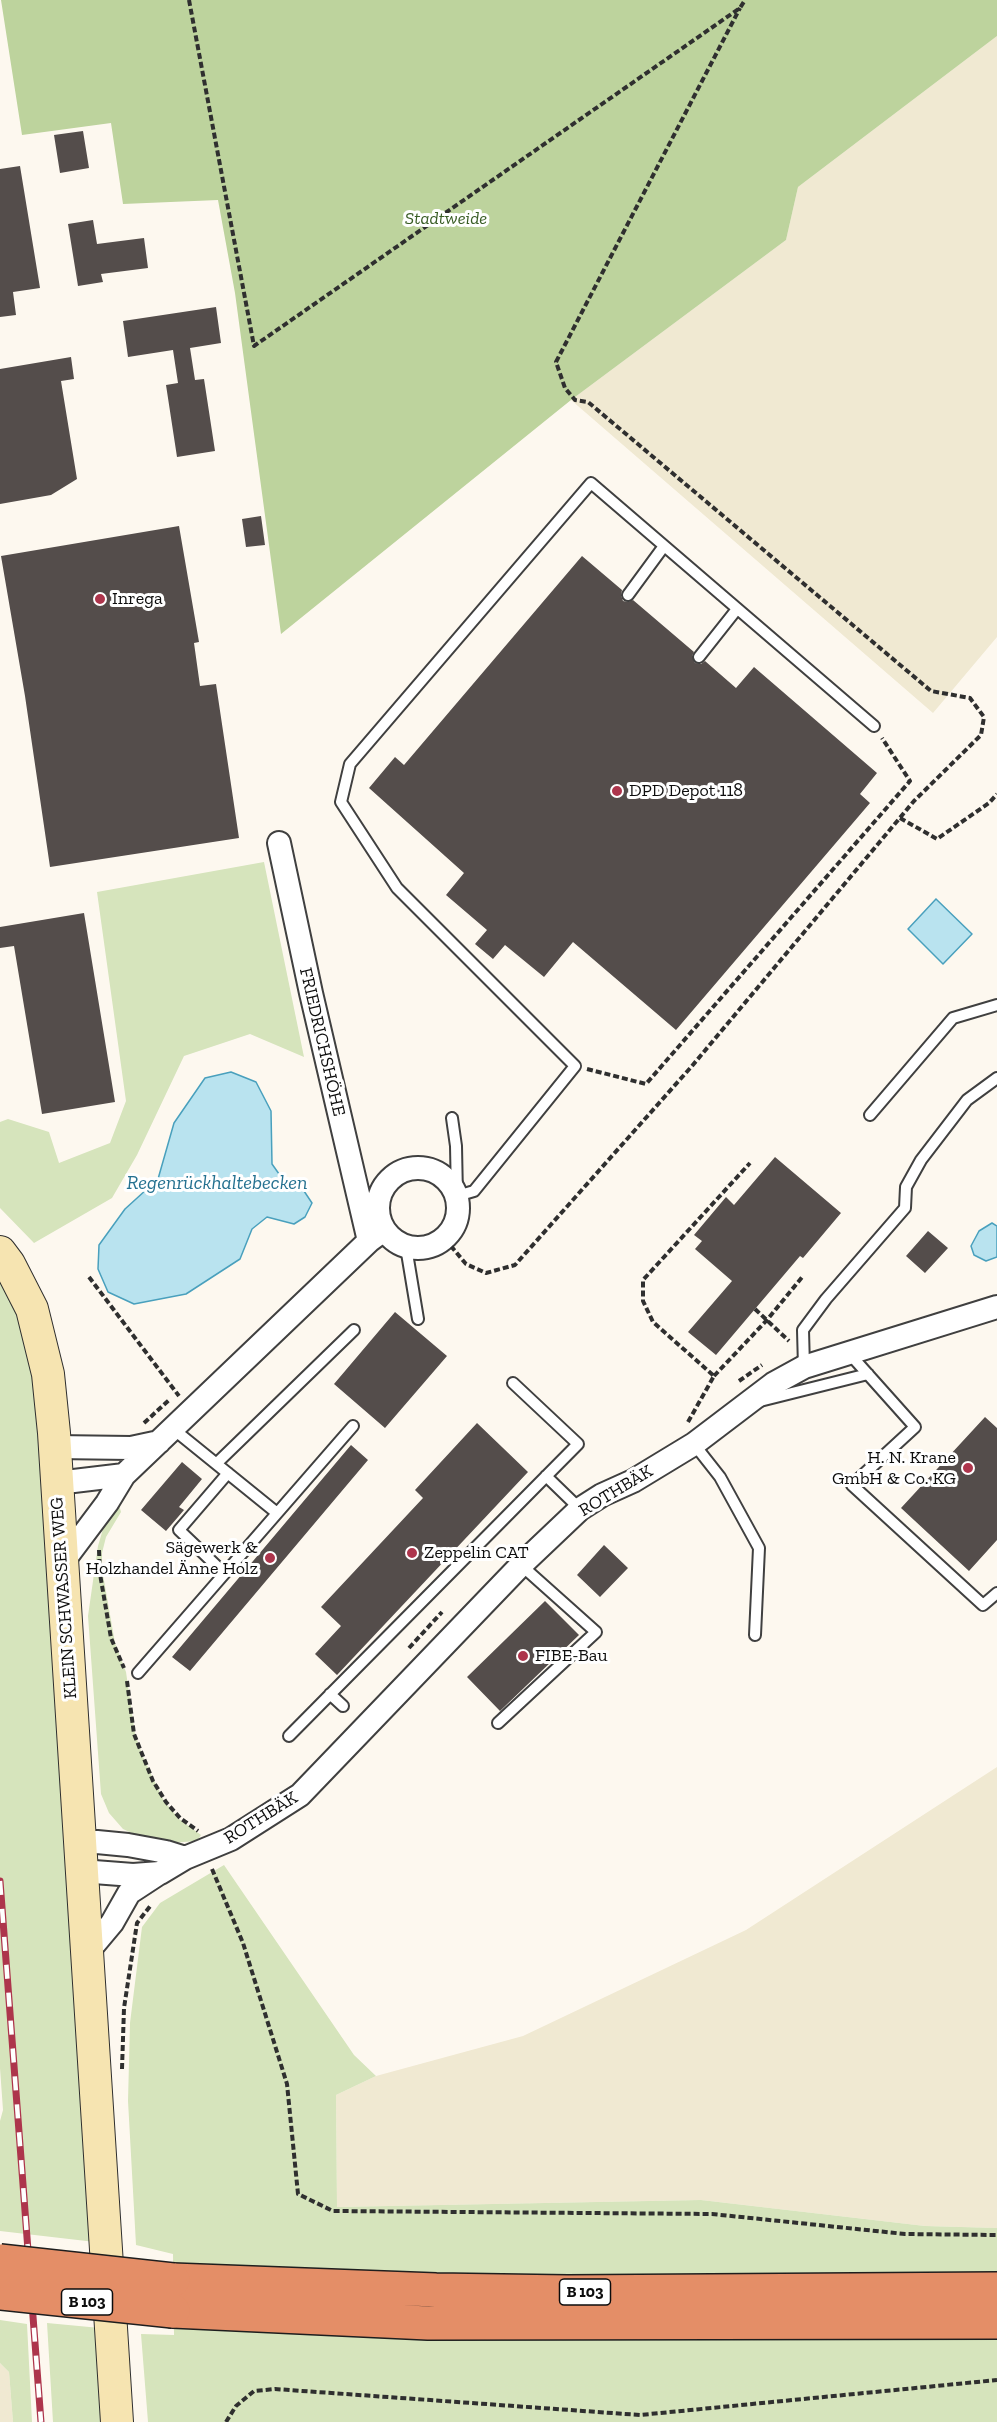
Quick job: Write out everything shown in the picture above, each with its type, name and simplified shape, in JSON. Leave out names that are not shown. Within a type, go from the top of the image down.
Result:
[{"type":"highway","name":"B 103","points":[[0,2261],[173,2296],[428,2323],[997,2322]]},
{"type":"highway","name":"B 103","points":[[0,2293],[173,2296],[436,2290],[568,2292],[997,2289]]},
{"type":"street","name":"FRIEDRICHSHÖHE","points":[[279,843],[376,1236]]},
{"type":"street","points":[[62,1563],[107,1503],[124,1475],[376,1236],[377,1208],[384,1185],[401,1170],[424,1167],[445,1176],[457,1196],[457,1219],[445,1239],[427,1248],[406,1247],[376,1236]]},
{"type":"street","name":"KLEIN SCHWASSER WEG","points":[[0,1252],[9,1264],[32,1309],[42,1341],[48,1374],[55,1447],[117,2422]]},
{"type":"street","name":"ROTHBÄK","points":[[80,1857],[133,1875],[160,1873],[193,1864],[300,1795],[521,1565],[580,1509],[602,1495],[633,1481],[690,1434],[741,1406],[803,1360],[848,1352],[997,1306]]},
{"type":"street","points":[[55,1447],[131,1448],[165,1435]]},
{"type":"street","points":[[57,1483],[124,1475]]},
{"type":"street","points":[[80,1857],[97,1842],[166,1852],[193,1864]]},
{"type":"street","name":"ROTHBÄK","points":[[86,1954],[112,1923],[129,1893],[160,1873]]},
{"type":"lane","points":[[452,1118],[456,1146],[457,1196],[474,1191],[575,1066],[397,888],[341,802],[350,764],[591,483],[874,726]]},
{"type":"lane","points":[[628,595],[664,546]]},
{"type":"lane","points":[[699,657],[737,609]]},
{"type":"lane","points":[[870,1115],[953,1017],[997,1005]]},
{"type":"lane","points":[[803,1360],[803,1330],[826,1299],[905,1208],[906,1187],[921,1160],[967,1100],[997,1078]]},
{"type":"lane","points":[[406,1247],[418,1319]]},
{"type":"lane","points":[[216,1463],[354,1330]]},
{"type":"lane","points":[[848,1352],[915,1427],[852,1485],[983,1605],[997,1593]]},
{"type":"lane","points":[[741,1406],[868,1374]]},
{"type":"lane","points":[[289,1736],[578,1444],[513,1383]]},
{"type":"lane","points":[[138,1673],[352,1426]]},
{"type":"lane","points":[[690,1434],[720,1477],[759,1548],[755,1635]]},
{"type":"lane","points":[[165,1435],[216,1463],[277,1513]]},
{"type":"lane","points":[[224,1573],[179,1530],[228,1473]]},
{"type":"lane","points":[[546,1476],[580,1509]]},
{"type":"lane","points":[[498,1723],[596,1632],[521,1565]]},
{"type":"lane","points":[[330,1694],[342,1706]]},
{"type":"path","points":[[189,0],[254,346],[740,8]]},
{"type":"path","points":[[445,1239],[466,1264],[486,1273],[515,1265],[692,1066],[900,818],[981,735],[984,717],[970,698],[931,691],[588,402],[575,400],[565,388],[556,362],[745,0]]},
{"type":"path","points":[[575,1066],[646,1084],[910,781],[874,726]]},
{"type":"path","points":[[900,818],[937,839],[989,803],[997,794]]},
{"type":"path","points":[[714,1376],[653,1323],[643,1301],[643,1280],[750,1162]]},
{"type":"path","points":[[690,1434],[714,1376],[767,1320],[803,1276]]},
{"type":"path","points":[[89,1277],[189,1411]]},
{"type":"path","points":[[755,1309],[803,1360]]},
{"type":"path","points":[[404,1654],[442,1612]]},
{"type":"path","points":[[198,1830],[207,1826]]},
{"type":"path","points":[[193,1864],[211,1866],[243,1943],[287,2084],[298,2194],[333,2211],[712,2214],[905,2234],[997,2235]]},
{"type":"path","points":[[122,2076],[124,2008],[137,1923],[157,1898]]},
{"type":"path","points":[[226,2422],[236,2406],[254,2391],[275,2389],[640,2415],[997,2380]]},
{"type":"shaded area","points":[[997,36],[997,637],[933,713],[571,400],[786,240],[798,187]]},
{"type":"shaded area","points":[[997,1767],[997,2228],[925,2226],[701,2200],[337,2207],[336,2095],[376,2076],[523,2036],[746,1930]]},
{"type":"shaded area","points":[[0,2363],[9,2372],[13,2422],[0,2422]]},
{"type":"green space","name":"Stadtweide","points":[[1,0],[997,0],[997,36],[798,187],[786,240],[571,400],[281,634],[235,293],[218,200],[123,204],[111,123],[22,135]]},
{"type":"green space","points":[[264,862],[304,1057],[250,1034],[184,1056],[137,1155],[112,1198],[34,1243],[0,1208],[0,1122],[8,1119],[49,1132],[59,1163],[110,1143],[126,1101],[97,892]]},
{"type":"green space","points":[[0,1274],[7,1283],[30,1353],[36,1397],[95,2242],[0,2231],[0,2121],[3,2110],[0,2068]]},
{"type":"green space","points":[[119,1505],[121,1512],[106,1537],[102,1553],[102,1569],[115,1643],[126,1672],[135,1734],[164,1801],[179,1819],[201,1835],[197,1841],[156,1844],[123,1829],[109,1813],[101,1794],[88,1616],[98,1546],[103,1529]]},
{"type":"green space","points":[[224,1865],[354,2055],[376,2076],[336,2095],[337,2207],[701,2200],[925,2226],[997,2228],[997,2422],[148,2422],[141,2334],[174,2335],[173,2254],[136,2245],[128,2101],[130,2023],[142,1927],[160,1903]]},
{"type":"green space","points":[[0,2320],[27,2324],[32,2422],[13,2422],[9,2372],[0,2363]]},
{"type":"green space","points":[[47,2323],[100,2328],[107,2422],[53,2422]]},
{"type":"water","points":[[936,899],[972,934],[943,964],[908,929]]},
{"type":"water","name":"Regenrückhaltebecken","points":[[231,1072],[256,1082],[271,1111],[272,1164],[284,1181],[304,1191],[312,1203],[305,1217],[294,1224],[267,1217],[252,1229],[240,1259],[186,1294],[134,1304],[108,1292],[98,1269],[99,1245],[125,1209],[158,1179],[174,1123],[205,1078]]},
{"type":"water","points":[[992,1223],[997,1226],[997,1257],[986,1261],[974,1255],[971,1246],[979,1231]]},
{"type":"building","points":[[83,131],[89,168],[60,173],[54,135]]},
{"type":"building","points":[[20,166],[40,288],[13,292],[16,315],[0,317],[0,169]]},
{"type":"building","points":[[93,220],[97,244],[144,238],[148,268],[101,274],[103,282],[78,286],[68,224]]},
{"type":"building","points":[[216,307],[221,343],[190,348],[195,380],[204,379],[215,451],[177,457],[166,385],[178,383],[173,350],[128,357],[123,321]]},
{"type":"building","points":[[71,357],[74,379],[61,381],[77,479],[51,495],[0,504],[0,369]]},
{"type":"building","points":[[261,516],[265,545],[246,547],[242,519]]},
{"type":"building","points":[[179,526],[199,642],[194,643],[200,686],[216,684],[239,838],[50,867],[25,696],[1,556]]},
{"type":"building","name":"DPD Depot 118","points":[[582,556],[622,590],[623,601],[633,600],[694,652],[692,656],[695,663],[701,664],[705,661],[736,688],[754,667],[877,773],[860,794],[870,803],[676,1030],[573,942],[544,977],[505,945],[493,959],[475,944],[487,930],[446,895],[464,873],[369,788],[395,757],[404,765]]},
{"type":"building","points":[[84,913],[115,1102],[42,1114],[14,946],[0,948],[0,927]]},
{"type":"building","points":[[775,1157],[841,1213],[803,1258],[800,1256],[716,1355],[688,1332],[732,1281],[695,1249],[702,1241],[694,1235],[726,1197],[734,1205]]},
{"type":"building","points":[[928,1231],[948,1248],[925,1273],[906,1256]]},
{"type":"building","points":[[395,1312],[447,1356],[385,1428],[334,1384]]},
{"type":"building","name":"H. N. Krane GmbH & Co. KG","points":[[985,1417],[997,1428],[997,1540],[969,1571],[901,1508]]},
{"type":"building","name":"Zeppelin CAT","points":[[477,1423],[528,1472],[337,1675],[315,1654],[341,1626],[321,1607],[423,1498],[415,1490]]},
{"type":"building","name":"Sägewerk & Holzhandel Änne Holz","points":[[351,1445],[368,1460],[190,1671],[172,1657]]},
{"type":"building","points":[[182,1462],[202,1479],[179,1507],[184,1510],[166,1531],[141,1510]]},
{"type":"building","points":[[604,1545],[628,1568],[600,1597],[577,1575]]},
{"type":"building","name":"FIBE-Bau","points":[[545,1601],[579,1635],[500,1711],[467,1677]]},
{"type":"railway","points":[[0,1881],[41,2422]]},
{"type":"place","name":"Inrega","points":[[100,599]]},
{"type":"place","name":"DPD Depot 118","points":[[617,791]]},
{"type":"place","name":"H. N. Krane GmbH & Co. KG","points":[[968,1468]]},
{"type":"place","name":"Zeppelin CAT","points":[[412,1553]]},
{"type":"place","name":"Sägewerk & Holzhandel Änne Holz","points":[[270,1558]]},
{"type":"place","name":"FIBE-Bau","points":[[523,1656]]}]
